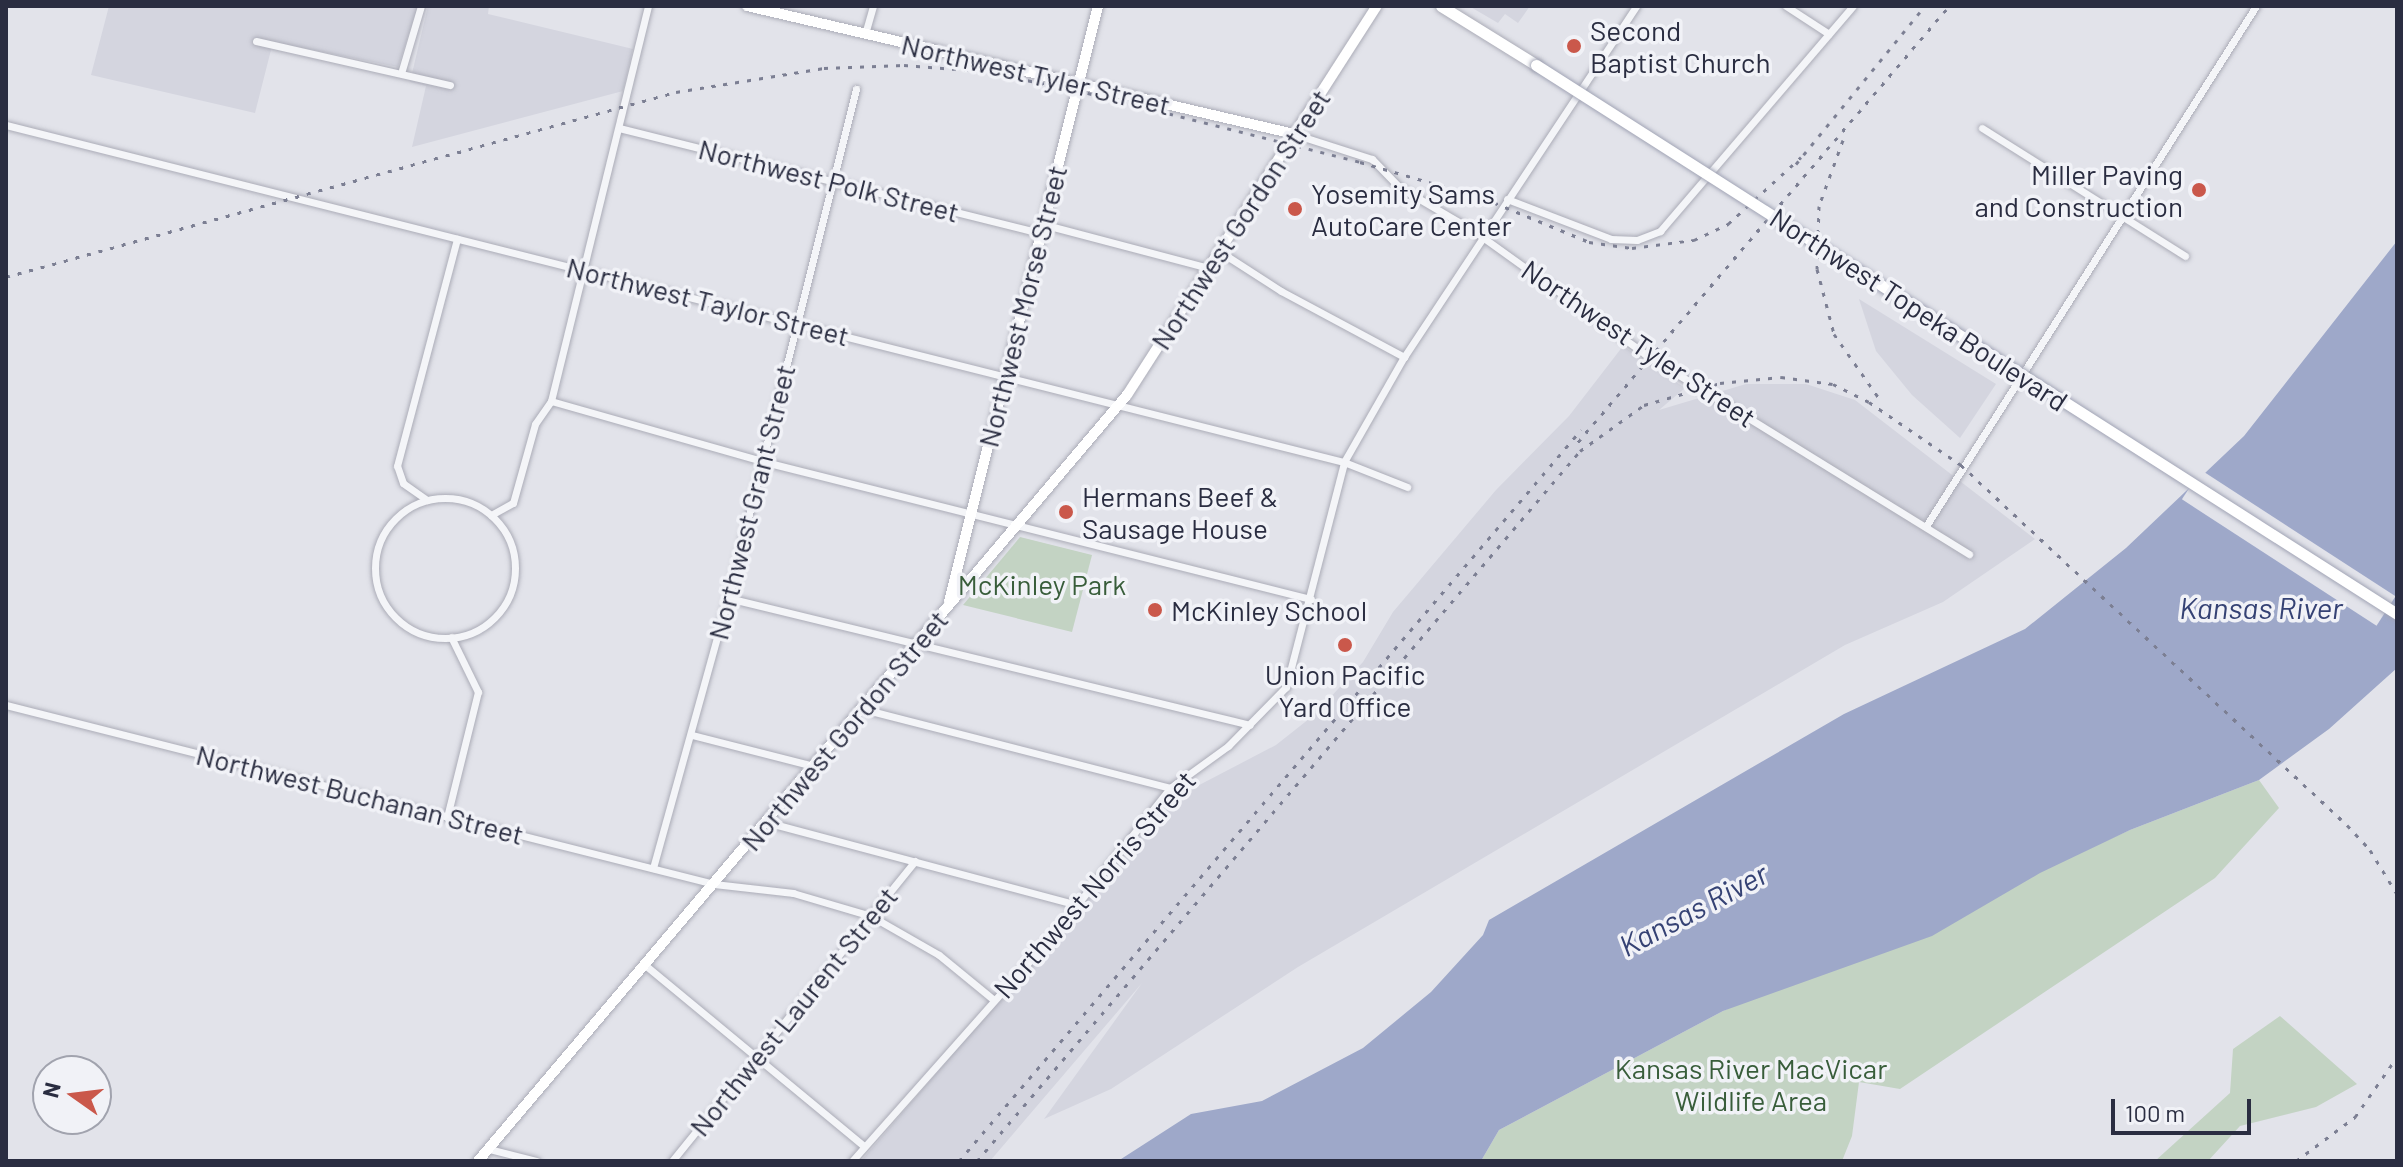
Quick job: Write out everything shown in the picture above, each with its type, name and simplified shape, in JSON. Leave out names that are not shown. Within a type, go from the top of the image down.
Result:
[{"type":"main road","name":"Northwest Tyler Street","points":[[747,6],[1294,134]]},
{"type":"main road","name":"Northwest Morse Street","points":[[949,606],[1098,6]]},
{"type":"main road","name":"Northwest Gordon Street","points":[[478,1161],[1119,405],[1377,6]]},
{"type":"main road","name":"Northwest Topeka Boulevard","points":[[1441,6],[2397,614]]},
{"type":"street","points":[[402,70],[421,6]]},
{"type":"street","points":[[491,515],[513,503],[535,424],[551,401],[648,6]]},
{"type":"street","points":[[865,34],[873,6]]},
{"type":"street","points":[[551,401],[761,461],[1311,599],[1344,462],[1404,357],[1485,239],[1507,199],[1636,6]]},
{"type":"street","points":[[1786,6],[1829,34]]},
{"type":"street","points":[[1507,199],[1611,239],[1650,237],[1694,197],[1853,6]]},
{"type":"street","points":[[1926,526],[2256,6]]},
{"type":"street","points":[[256,41],[402,70],[450,85]]},
{"type":"street","name":"Northwest Grant Street","points":[[653,868],[728,598],[856,89]]},
{"type":"street","name":"Northwest Taylor Street","points":[[6,125],[1344,462],[1407,487]]},
{"type":"street","name":"Northwest Polk Street","points":[[619,128],[1208,268]]},
{"type":"street","points":[[1982,128],[2185,256]]},
{"type":"street","name":"Northwest Tyler Street","points":[[1294,134],[1372,159],[1415,198],[1485,239],[1650,357],[1969,554]]},
{"type":"street","points":[[427,500],[403,483],[397,466],[457,239]]},
{"type":"street","points":[[1219,251],[1281,291],[1404,357]]},
{"type":"street","points":[[456,499],[491,515],[512,550],[511,590],[488,622],[451,637],[426,635],[404,624],[387,607],[375,574],[386,529],[403,511],[427,500],[456,499]]},
{"type":"street","points":[[728,598],[1250,725]]},
{"type":"street","name":"Northwest Norris Street","points":[[852,1161],[994,1000],[1170,788],[1250,725],[1286,687],[1311,599]]},
{"type":"street","points":[[447,817],[478,692],[451,637]]},
{"type":"street","name":"Northwest Buchanan Street","points":[[6,705],[714,884],[793,893],[871,916],[939,955],[994,1000]]},
{"type":"street","points":[[863,709],[1170,788]]},
{"type":"street","points":[[692,735],[814,766]]},
{"type":"street","points":[[766,822],[1074,904]]},
{"type":"street","name":"Northwest Laurent Street","points":[[672,1161],[915,861]]},
{"type":"street","points":[[645,965],[758,1054],[864,1146]]},
{"type":"street","points":[[489,1149],[536,1161]]},
{"type":"shaded area","points":[[109,6],[418,6],[398,67],[273,42],[255,113],[91,75]]},
{"type":"shaded area","points":[[428,6],[489,6],[488,14],[633,49],[623,91],[412,147],[426,86],[410,82]]},
{"type":"shaded area","points":[[1469,6],[1530,6],[1518,23],[1505,14],[1498,23]]},
{"type":"shaded area","points":[[1859,299],[1996,384],[1960,438],[1912,395],[1876,351]]},
{"type":"shaded area","points":[[1623,346],[1685,388],[1659,410],[1746,384],[1806,384],[1855,400],[2035,539],[1943,602],[1845,645],[1298,967],[1111,1089],[1044,1119],[1142,983],[990,1161],[861,1161],[1148,827],[1182,794],[1276,745],[1314,715],[1363,662],[1393,612],[1496,490],[1569,416]]},
{"type":"green space","name":"McKinley Park","points":[[1020,537],[1092,555],[1072,632],[963,605]]},
{"type":"green space","name":"Kansas River MacVicar Wildlife Area","points":[[2259,780],[2279,808],[2215,878],[1900,1089],[1859,1082],[1852,1136],[1842,1161],[1481,1161],[1499,1130],[1723,1011],[2130,830]]},
{"type":"green space","points":[[2280,1016],[2357,1084],[2316,1107],[2240,1126],[2208,1161],[2155,1161],[2230,1093],[2233,1049]]},
{"type":"water","name":"Kansas River","points":[[2397,241],[2397,668],[2329,729],[2259,780],[2130,830],[2040,873],[1932,936],[1723,1011],[1499,1130],[1481,1161],[1118,1161],[1191,1114],[1262,1101],[1363,1048],[1431,992],[1483,935],[1489,920],[1844,714],[2025,629],[2126,548],[2244,436]]},
{"type":"pier","points":[[2201,470],[2396,596],[2377,626],[2182,499]]},
{"type":"railway","points":[[1796,164],[1925,6]]},
{"type":"railway","points":[[1578,442],[1949,6]]},
{"type":"railway","points":[[6,277],[676,92],[824,68],[904,65],[981,71],[1076,90],[1360,162],[1483,198],[1589,242],[1632,248],[1694,240],[1728,224],[1801,157]]},
{"type":"railway","points":[[1843,140],[1819,206],[1817,269],[1834,334],[1881,401]]},
{"type":"railway","points":[[977,1161],[1580,451],[1644,405],[1720,383],[1781,377],[1833,384],[1869,402],[1961,465],[2347,825],[2370,850],[2397,894]]},
{"type":"railway","points":[[959,1161],[1581,430]]},
{"type":"railway","points":[[2296,1161],[2355,1117],[2397,1057]]},
{"type":"place","name":"Second Baptist Church","points":[[1574,46]]},
{"type":"place","name":"Miller Paving and Construction","points":[[2199,190]]},
{"type":"place","name":"Yosemity Sams AutoCare Center","points":[[1295,209]]},
{"type":"place","name":"Hermans Beef & Sausage House","points":[[1066,512]]},
{"type":"place","name":"McKinley School","points":[[1155,610]]},
{"type":"place","name":"Union Pacific Yard Office","points":[[1345,645]]}]
